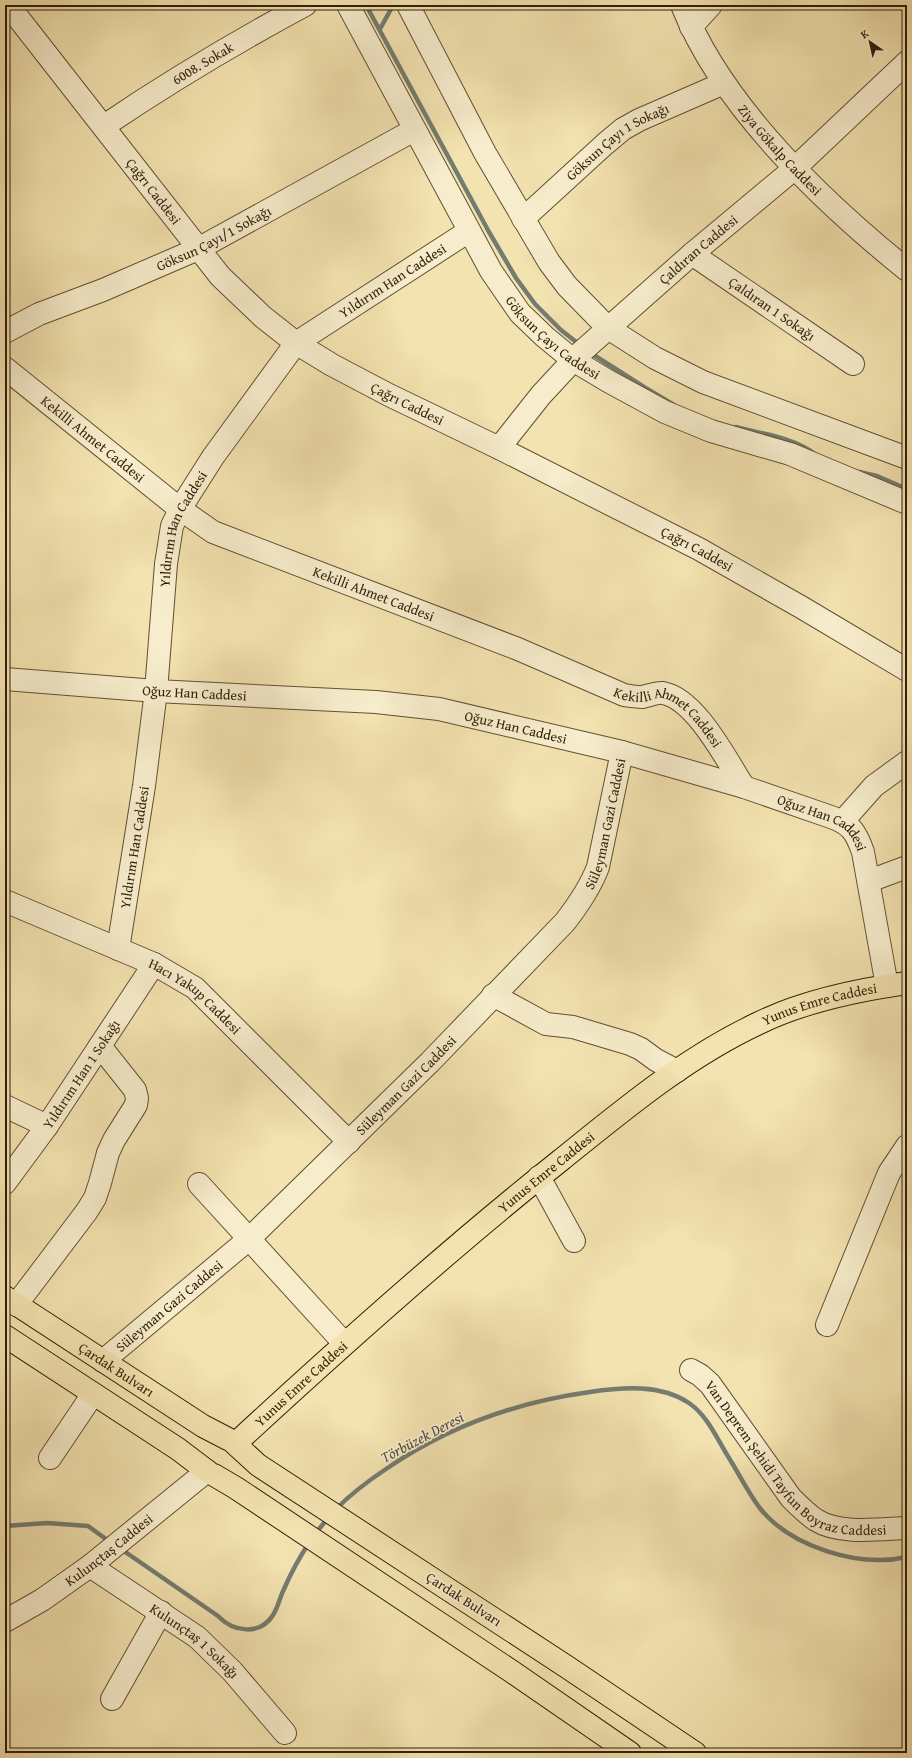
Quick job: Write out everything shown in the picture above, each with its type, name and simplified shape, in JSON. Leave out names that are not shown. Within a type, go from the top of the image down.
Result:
[{"type":"main road","name":"Yunus Emre Caddesi","points":[[231,1441],[450,1250],[636,1100],[677,1070],[733,1036],[787,1011],[820,1001],[897,985]]},
{"type":"main road","name":"Çardak Bulvarı","points":[[11,1301],[203,1426],[231,1441],[258,1465],[567,1667],[694,1753]]},
{"type":"main road","points":[[5,1336],[178,1449],[210,1473],[299,1530],[511,1671],[630,1753]]},
{"type":"main road","points":[[221,1438],[231,1441],[240,1454],[240,1461],[237,1468],[228,1475],[221,1476],[210,1473],[203,1465],[201,1457],[204,1446],[213,1439],[221,1438]]},
{"type":"street","name":"6008. Sokak","points":[[104,126],[167,84],[240,40],[305,5]]},
{"type":"street","name":"Göksun Çayı Caddesi","points":[[348,5],[491,271],[520,313],[545,337],[576,357],[608,381],[665,412],[711,430],[790,454],[907,503]]},
{"type":"street","points":[[408,5],[485,153],[523,219],[549,262],[590,311],[603,332],[703,382],[907,458]]},
{"type":"street","name":"Ziya Gökalp Caddesi","points":[[682,5],[691,27],[724,83],[763,132],[795,168],[837,209],[907,270]]},
{"type":"street","points":[[691,27],[711,5]]},
{"type":"street","name":"Çağrı Caddesi","points":[[12,10],[220,276],[240,297],[296,343],[332,365],[389,395],[500,448],[699,550],[801,607],[907,670]]},
{"type":"street","name":"Çaldıran Caddesi","points":[[500,448],[541,395],[576,357],[692,254],[795,168],[907,62]]},
{"type":"street","name":"Göksun Çayı 1 Sokağı","points":[[523,219],[623,129],[724,83]]},
{"type":"street","name":"Göksun Çayı/1 Sokağı","points":[[5,332],[39,314],[103,290],[198,249],[414,130]]},
{"type":"street","name":"Yıldırım Han Caddesi","points":[[118,949],[144,786],[156,691],[166,564],[172,526],[180,509],[213,457],[296,343],[469,231]]},
{"type":"street","name":"Çaldıran 1 Sokağı","points":[[692,254],[853,364]]},
{"type":"street","name":"Kekilli Ahmet Caddesi","points":[[5,368],[180,509],[214,532],[518,649],[624,695],[634,697],[662,693],[671,696],[688,708],[700,720],[744,787]]},
{"type":"street","name":"Oğuz Han Caddesi","points":[[5,679],[156,691],[376,702],[439,709],[622,752],[744,787],[843,821],[858,837],[897,985]]},
{"type":"street","name":"Süleyman Gazi Caddesi","points":[[103,1361],[250,1238],[430,1062],[565,922],[591,885],[598,867],[622,752]]},
{"type":"street","points":[[843,821],[874,786],[907,762]]},
{"type":"street","points":[[869,881],[907,867]]},
{"type":"street","name":"Hacı Yakup Caddesi","points":[[5,901],[154,964],[196,988],[349,1142]]},
{"type":"street","name":"Yıldırım Han 1 Sokağı","points":[[5,1183],[47,1126],[154,964]]},
{"type":"street","points":[[493,995],[546,1024],[573,1027],[630,1044],[641,1049],[656,1060],[677,1070]]},
{"type":"street","points":[[11,1301],[87,1211],[95,1198],[108,1153],[114,1140],[136,1105],[137,1098],[135,1090],[100,1046]]},
{"type":"street","points":[[5,1106],[47,1126]]},
{"type":"street","points":[[827,1325],[889,1173],[907,1146]]},
{"type":"street","points":[[539,1177],[574,1241]]},
{"type":"street","points":[[199,1184],[250,1238],[344,1344]]},
{"type":"street","name":"Van Deprem Şehidi Tayfun Boyraz Caddesi","points":[[691,1370],[700,1374],[710,1384],[791,1498],[817,1521],[832,1527],[845,1529],[907,1528]]},
{"type":"street","points":[[50,1458],[92,1394]]},
{"type":"street","name":"Kulunçtaş Caddesi","points":[[5,1621],[42,1600],[98,1560],[147,1520],[210,1473]]},
{"type":"street","name":"Kulunçtaş 1 Sokağı","points":[[98,1560],[161,1612],[189,1630],[214,1651],[285,1733]]},
{"type":"street","points":[[112,1699],[161,1612]]},
{"type":"waterway","points":[[366,5],[489,232],[516,278],[535,304],[561,330],[580,345]]},
{"type":"waterway","points":[[380,29],[391,9]]},
{"type":"waterway","points":[[589,352],[674,405]]},
{"type":"waterway","points":[[736,427],[787,440],[806,448],[815,454]]},
{"type":"waterway","points":[[859,472],[877,476],[907,489]]},
{"type":"waterway","name":"Törbüzek Deresi","points":[[336,1509],[366,1483],[409,1454],[433,1441],[484,1418],[536,1402],[563,1396],[615,1389],[641,1388],[678,1397],[696,1408],[712,1428],[759,1507],[772,1521],[788,1533],[807,1543],[847,1557],[888,1560],[907,1557]]},
{"type":"waterway","name":"Törbüzek Deresi","points":[[315,1534],[328,1518]]},
{"type":"waterway","name":"Törbüzek Deresi","points":[[5,1526],[47,1523],[88,1526],[110,1542]]},
{"type":"waterway","name":"Törbüzek Deresi","points":[[121,1549],[231,1626],[254,1629],[268,1622],[273,1615],[292,1571],[309,1543]]}]
